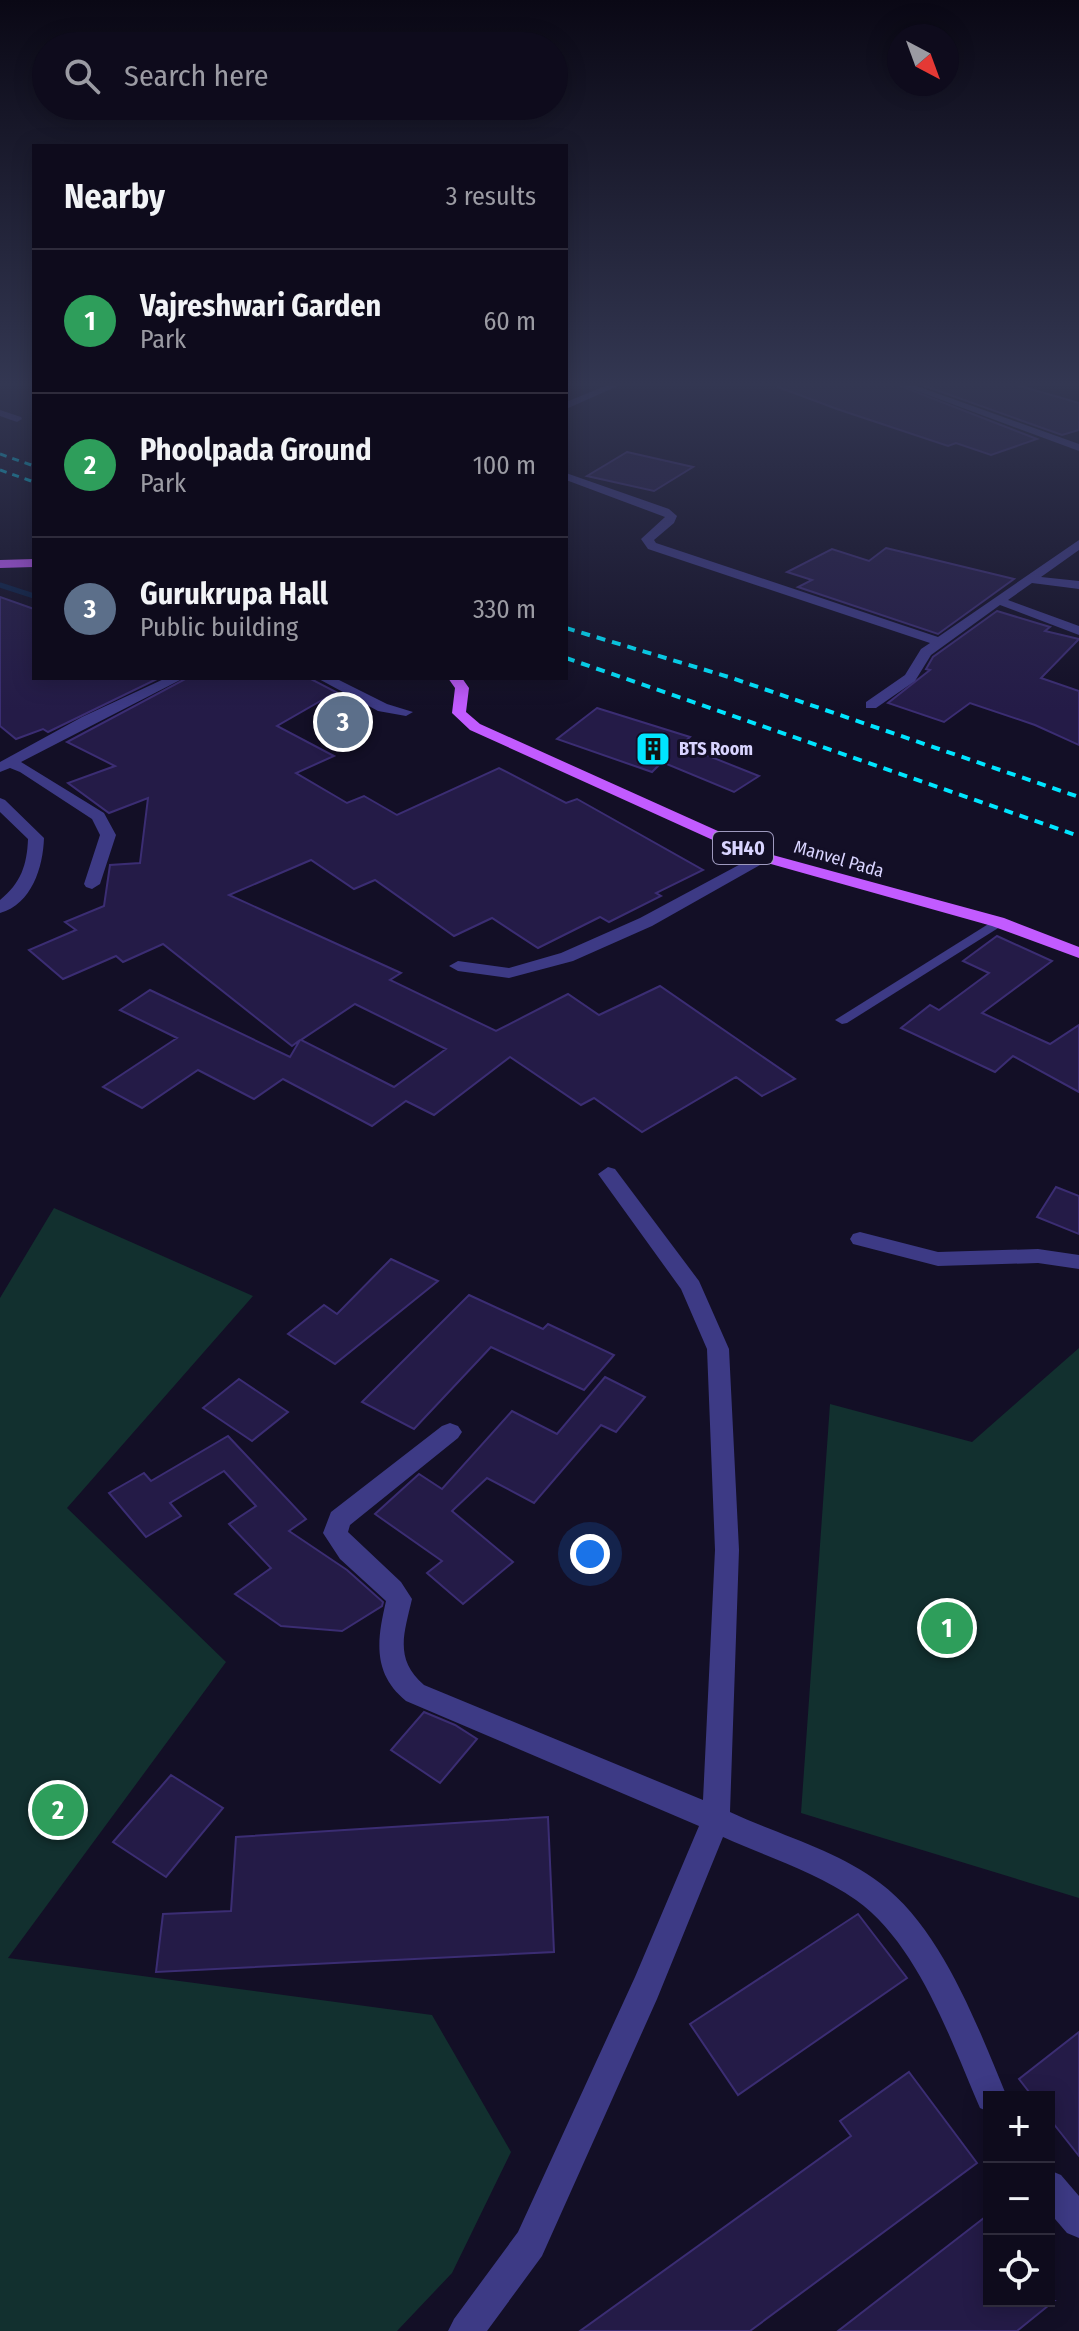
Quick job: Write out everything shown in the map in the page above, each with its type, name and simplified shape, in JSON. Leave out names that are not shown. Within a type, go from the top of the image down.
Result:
[{"type":"main road","points":[[0,564],[32,563]]},
{"type":"main road","name":"Manvel Pada","points":[[456,680],[462,688],[459,713],[475,727],[763,857],[869,889],[998,922],[1079,953]]},
{"type":"street","points":[[616,494],[671,516],[670,521],[647,539],[652,546],[940,642]]},
{"type":"street","points":[[871,705],[910,678],[926,652],[1079,544]]},
{"type":"street","points":[[1028,579],[1079,585]]},
{"type":"street","points":[[1000,601],[1079,631]]},
{"type":"street","points":[[4,765],[87,720],[173,680]]},
{"type":"street","points":[[328,680],[383,708],[406,712]]},
{"type":"street","points":[[4,765],[25,769],[99,816],[108,835],[92,884]]},
{"type":"street","points":[[0,803],[20,819],[36,838],[30,880],[0,908]]},
{"type":"street","points":[[458,966],[509,973],[567,957],[646,922],[763,857]]},
{"type":"street","points":[[466,2331],[530,2244],[646,1988],[716,1819],[727,1550],[718,1349],[691,1286],[608,1174]]},
{"type":"street","points":[[860,1239],[938,1259],[1038,1256],[1079,1262]]},
{"type":"street","points":[[450,1432],[340,1519],[335,1533],[344,1550],[389,1584],[399,1599],[389,1661],[400,1682],[415,1693],[716,1819],[843,1878],[880,1901],[909,1936],[959,2021],[988,2091]]},
{"type":"street","points":[[1055,2194],[1079,2221]]},
{"type":"lane","points":[[842,1020],[998,922]]},
{"type":"green space","points":[[54,1208],[253,1296],[67,1508],[226,1662],[8,1958],[432,2015],[511,2152],[452,2273],[397,2331],[0,2331],[0,1298]]},
{"type":"green space","points":[[1079,1348],[1079,1898],[801,1813],[830,1404],[972,1442]]},
{"type":"building","points":[[886,548],[1014,579],[938,634],[798,587],[812,580],[787,572],[832,549],[869,561]]},
{"type":"building","points":[[0,597],[32,608],[32,680],[155,680],[48,732],[43,729],[16,739],[0,726]]},
{"type":"building","points":[[997,611],[1050,627],[1045,631],[1079,639],[1041,678],[1079,691],[1079,745],[1035,725],[970,703],[944,722],[888,703],[930,670],[926,669],[933,657]]},
{"type":"building","points":[[183,680],[313,680],[336,692],[277,726],[334,756],[296,773],[347,803],[364,796],[397,815],[499,768],[566,803],[577,799],[703,870],[656,893],[661,896],[609,922],[600,917],[538,948],[492,918],[454,936],[375,880],[354,889],[311,860],[229,895],[401,973],[390,980],[496,1031],[568,994],[599,1015],[660,986],[795,1079],[762,1096],[736,1077],[642,1132],[594,1098],[581,1105],[510,1057],[434,1115],[406,1101],[372,1126],[283,1079],[254,1099],[198,1070],[142,1108],[103,1087],[177,1038],[120,1010],[150,990],[290,1057],[300,1040],[292,1046],[163,944],[123,962],[116,956],[63,979],[29,950],[76,930],[65,922],[104,906],[110,865],[140,863],[148,798],[109,813],[68,783],[115,766],[67,742]],"holes":[[[355,1004],[446,1049],[394,1087],[301,1040]]]},
{"type":"building","points":[[597,708],[690,737],[681,745],[759,776],[734,792],[662,762],[652,772],[557,739]]},
{"type":"building","points":[[997,936],[1052,961],[982,1013],[1050,1044],[1079,1025],[1079,1092],[1013,1056],[995,1072],[901,1028],[930,1005],[939,1010],[989,973],[963,961]]},
{"type":"building","points":[[1056,1187],[1079,1196],[1079,1234],[1037,1217]]},
{"type":"building","points":[[391,1259],[438,1281],[335,1364],[288,1334],[324,1305],[337,1314]]},
{"type":"building","points":[[469,1295],[543,1329],[548,1324],[614,1355],[584,1390],[491,1347],[414,1429],[362,1402]]},
{"type":"building","points":[[605,1377],[645,1397],[616,1432],[601,1425],[534,1503],[487,1478],[452,1511],[513,1562],[463,1604],[427,1573],[442,1561],[375,1514],[419,1474],[442,1489],[512,1411],[557,1434]]},
{"type":"building","points":[[239,1379],[288,1412],[252,1441],[203,1408]]},
{"type":"building","points":[[228,1436],[306,1519],[289,1531],[347,1570],[383,1602],[382,1606],[342,1631],[281,1626],[235,1594],[271,1568],[229,1524],[256,1506],[224,1471],[170,1503],[181,1516],[146,1537],[109,1493],[144,1473],[151,1481]]},
{"type":"building","points":[[424,1712],[455,1725],[477,1739],[440,1783],[391,1750]]},
{"type":"building","points":[[171,1775],[223,1808],[166,1877],[113,1842]]},
{"type":"building","points":[[548,1817],[554,1952],[156,1972],[163,1914],[231,1911],[236,1837]]},
{"type":"building","points":[[858,1914],[907,1978],[738,2095],[690,2024]]},
{"type":"building","points":[[1079,2032],[1079,2156],[1055,2126],[1055,2091],[1028,2091],[1019,2079]]},
{"type":"building","points":[[909,2072],[977,2163],[750,2331],[580,2331],[851,2136],[840,2121]]},
{"type":"building","points":[[983,2219],[983,2307],[1047,2307],[1017,2331],[838,2331]]},
{"type":"waterway","points":[[0,585],[32,595]]},
{"type":"railway","points":[[568,629],[732,678],[1079,797]]},
{"type":"railway","points":[[568,659],[1079,836]]},
{"type":"place","name":"Gurukrupa Hall","points":[[343,722]]},
{"type":"place","name":"BTS Room","points":[[653,749]]},
{"type":"place","name":"Vajreshwari Garden","points":[[947,1628]]},
{"type":"place","name":"Phoolpada Ground","points":[[58,1810]]}]
